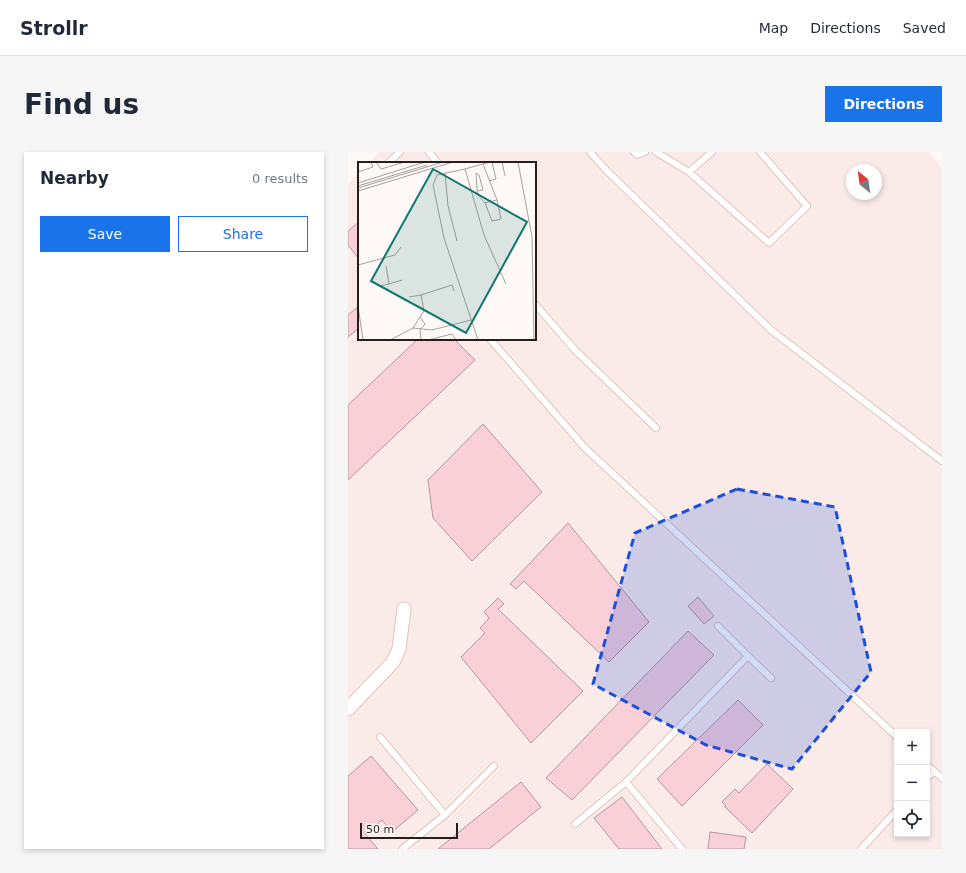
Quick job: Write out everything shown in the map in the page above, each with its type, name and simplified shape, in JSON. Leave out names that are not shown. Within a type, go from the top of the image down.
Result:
[{"type":"street","points":[[348,709],[393,662],[399,650],[404,609]]},
{"type":"lane","points":[[389,162],[400,152]]},
{"type":"lane","points":[[429,152],[437,162]]},
{"type":"lane","points":[[590,152],[607,171],[772,330],[942,460]]},
{"type":"lane","points":[[634,152],[637,155],[644,152]]},
{"type":"lane","points":[[656,152],[689,172],[769,243],[807,206],[760,152]]},
{"type":"lane","points":[[689,172],[712,152]]},
{"type":"lane","points":[[536,305],[575,350],[656,428]]},
{"type":"lane","points":[[491,340],[585,448],[894,734]]},
{"type":"lane","points":[[718,626],[771,678]]},
{"type":"lane","points":[[575,824],[626,782],[748,656]]},
{"type":"lane","points":[[380,736],[445,815]]},
{"type":"lane","points":[[402,849],[445,815],[494,766]]},
{"type":"lane","points":[[930,768],[942,778]]},
{"type":"lane","points":[[930,775],[934,771]]},
{"type":"lane","points":[[626,782],[682,849]]},
{"type":"lane","points":[[861,849],[894,813]]},
{"type":"highlighted area","points":[[737,489],[835,507],[871,672],[792,769],[706,745],[593,684],[635,533]]},
{"type":"shaded area","points":[[379,152],[929,152],[942,168],[942,849],[348,849],[348,184],[358,174],[358,340],[536,340],[536,162],[370,162]]},
{"type":"building","points":[[358,223],[358,258],[348,245],[348,231]]},
{"type":"building","points":[[358,307],[358,329],[348,337],[348,315]]},
{"type":"building","points":[[417,340],[455,340],[475,360],[348,480],[348,405]]},
{"type":"building","points":[[483,424],[542,492],[472,561],[433,518],[428,480]]},
{"type":"building","points":[[568,523],[649,622],[609,662],[524,581],[516,589],[510,584]]},
{"type":"building","points":[[698,597],[714,616],[704,624],[688,606]]},
{"type":"building","points":[[498,598],[504,604],[498,609],[583,691],[531,743],[461,657],[485,633],[480,628],[489,618],[484,612]]},
{"type":"building","points":[[688,631],[714,655],[572,800],[546,778]]},
{"type":"building","points":[[738,700],[763,725],[682,806],[657,779]]},
{"type":"building","points":[[371,756],[418,810],[392,832],[382,820],[365,834],[378,849],[348,849],[348,776]]},
{"type":"building","points":[[767,764],[793,789],[752,833],[725,807],[726,806],[722,802],[735,789],[739,793]]},
{"type":"building","points":[[521,782],[541,807],[489,849],[438,849]]},
{"type":"building","points":[[622,797],[662,849],[619,849],[594,818]]},
{"type":"building","points":[[710,832],[746,837],[744,849],[708,849]]}]
